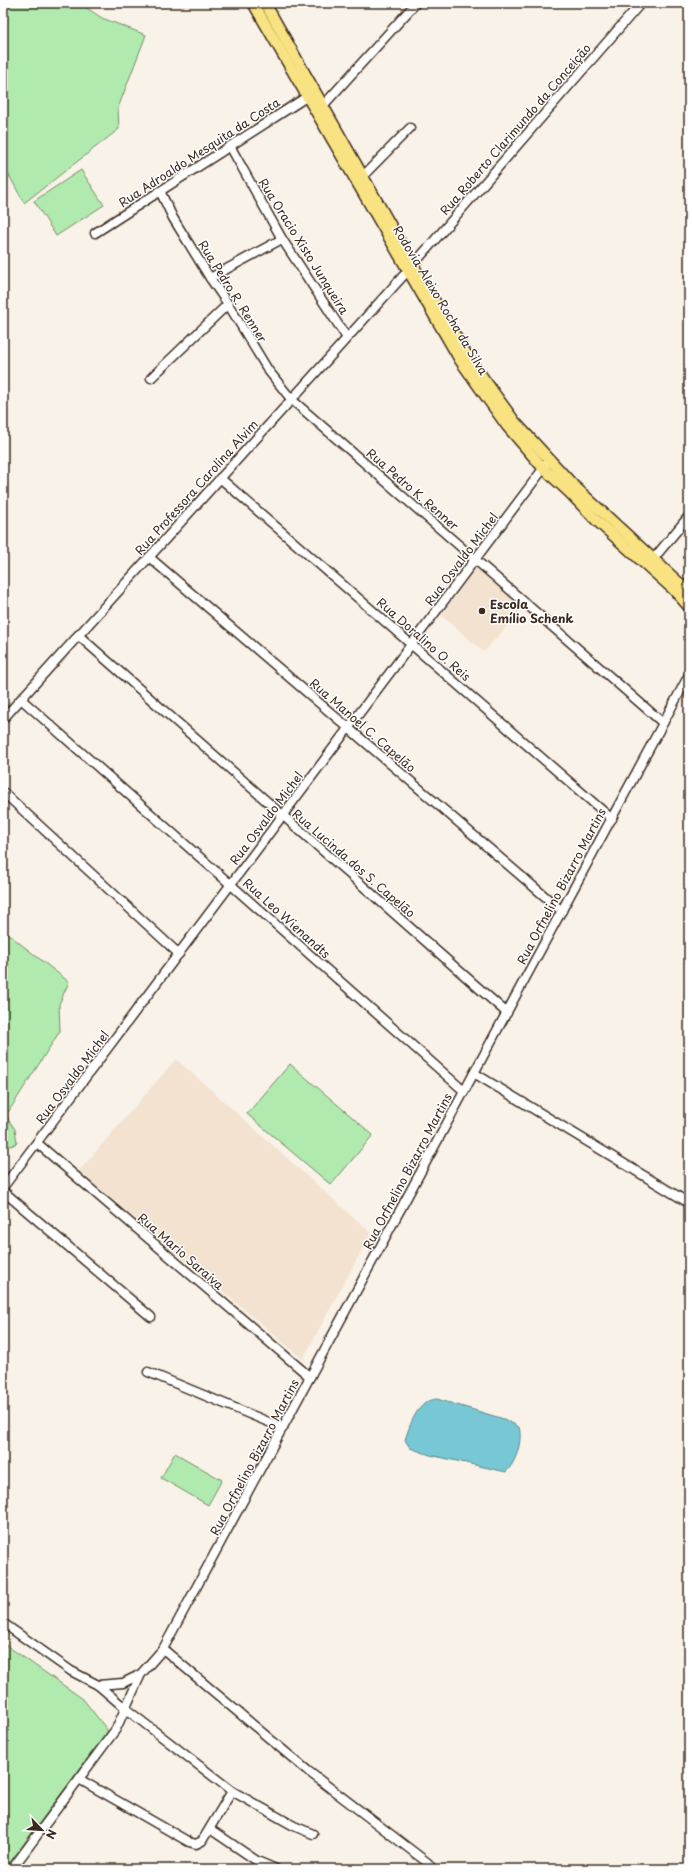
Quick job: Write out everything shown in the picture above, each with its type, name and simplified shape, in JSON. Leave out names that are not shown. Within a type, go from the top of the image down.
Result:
[{"type":"main road","name":"Rodovia Aleixo Rocha da Silva","points":[[253,3],[320,109],[411,267]]},
{"type":"main road","name":"Rodovia Aleixo Rocha da Silva","points":[[265,3],[311,94]]},
{"type":"main road","name":"Rodovia Aleixo Rocha da Silva","points":[[320,109],[363,176],[460,360],[507,426],[546,465],[596,520],[689,592]]},
{"type":"main road","name":"Rodovia Aleixo Rocha da Silva","points":[[650,563],[689,607]]},
{"type":"street","points":[[320,109],[416,3]]},
{"type":"street","name":"Rua Roberto Clarimundo da Conceição","points":[[411,267],[641,3]]},
{"type":"street","name":"Rua Adroaldo Mesquita da Costa","points":[[95,233],[311,94]]},
{"type":"street","points":[[363,176],[410,128]]},
{"type":"street","name":"Rua Oracio Xisto Junqueira","points":[[230,146],[282,239],[347,338]]},
{"type":"street","name":"Rua Pedro R. Renner","points":[[160,191],[173,218],[210,278],[228,304],[268,370],[291,399]]},
{"type":"street","points":[[210,278],[282,239]]},
{"type":"street","name":"Rua Professora Carolina Alvim","points":[[3,719],[411,267]]},
{"type":"street","points":[[151,378],[228,304]]},
{"type":"street","name":"Rua Pedro K. Renner","points":[[291,399],[663,724]]},
{"type":"street","name":"Rua Osvaldo Michel","points":[[3,1190],[4,1186],[546,465]]},
{"type":"street","name":"Rua Doralino O. Reis","points":[[220,478],[612,819]]},
{"type":"street","points":[[650,563],[689,516]]},
{"type":"street","name":"Rua Manoel C. Capelão","points":[[150,557],[562,911]]},
{"type":"street","name":"Rua Lucinda dos S. Capelão","points":[[78,635],[507,1013]]},
{"type":"street","name":"Rua Orfnelino Bizarro Martins","points":[[142,1674],[163,1649],[689,676]]},
{"type":"street","name":"Rua Leo Wienandts","points":[[21,699],[464,1091]]},
{"type":"street","points":[[3,792],[179,954]]},
{"type":"street","points":[[474,1073],[689,1203]]},
{"type":"street","name":"Rua Mario Saraiva","points":[[37,1143],[310,1377]]},
{"type":"street","points":[[3,1190],[151,1317]]},
{"type":"street","points":[[148,1372],[282,1428]]},
{"type":"street","points":[[3,1623],[71,1671],[98,1685],[126,1709],[232,1791],[294,1826],[313,1834]]},
{"type":"street","points":[[163,1649],[308,1771],[428,1863],[432,1869]]},
{"type":"street","points":[[98,1685],[123,1682],[142,1674]]},
{"type":"street","points":[[12,1869],[116,1729],[142,1674]]},
{"type":"street","points":[[79,1779],[189,1842],[196,1844],[202,1841],[232,1791]]},
{"type":"street","points":[[210,1829],[257,1861],[276,1869]]},
{"type":"shaded area","name":"Escola Emílio Schenk","points":[[476,568],[523,608],[484,652],[441,615]]},
{"type":"shaded area","points":[[176,1059],[371,1233],[303,1359],[79,1171]]},
{"type":"green space","points":[[8,3],[79,3],[102,18],[146,35],[118,108],[119,129],[24,203],[3,164],[3,13]]},
{"type":"green space","points":[[81,170],[104,205],[56,236],[34,201]]},
{"type":"green space","points":[[3,930],[69,982],[59,1004],[60,1031],[7,1114],[9,1121],[15,1129],[17,1143],[11,1146],[8,1145],[3,1154]]},
{"type":"green space","points":[[290,1064],[373,1135],[331,1185],[247,1114]]},
{"type":"green space","points":[[175,1453],[222,1480],[208,1505],[161,1478]]},
{"type":"green space","points":[[3,1643],[83,1699],[108,1731],[5,1869],[3,1869]]},
{"type":"water","points":[[437,1399],[504,1419],[519,1427],[520,1439],[518,1451],[513,1463],[506,1472],[430,1455],[410,1448],[405,1440],[412,1420],[420,1408],[430,1400]]},
{"type":"place","name":"Escola Emílio Schenk","points":[[482,611]]}]
